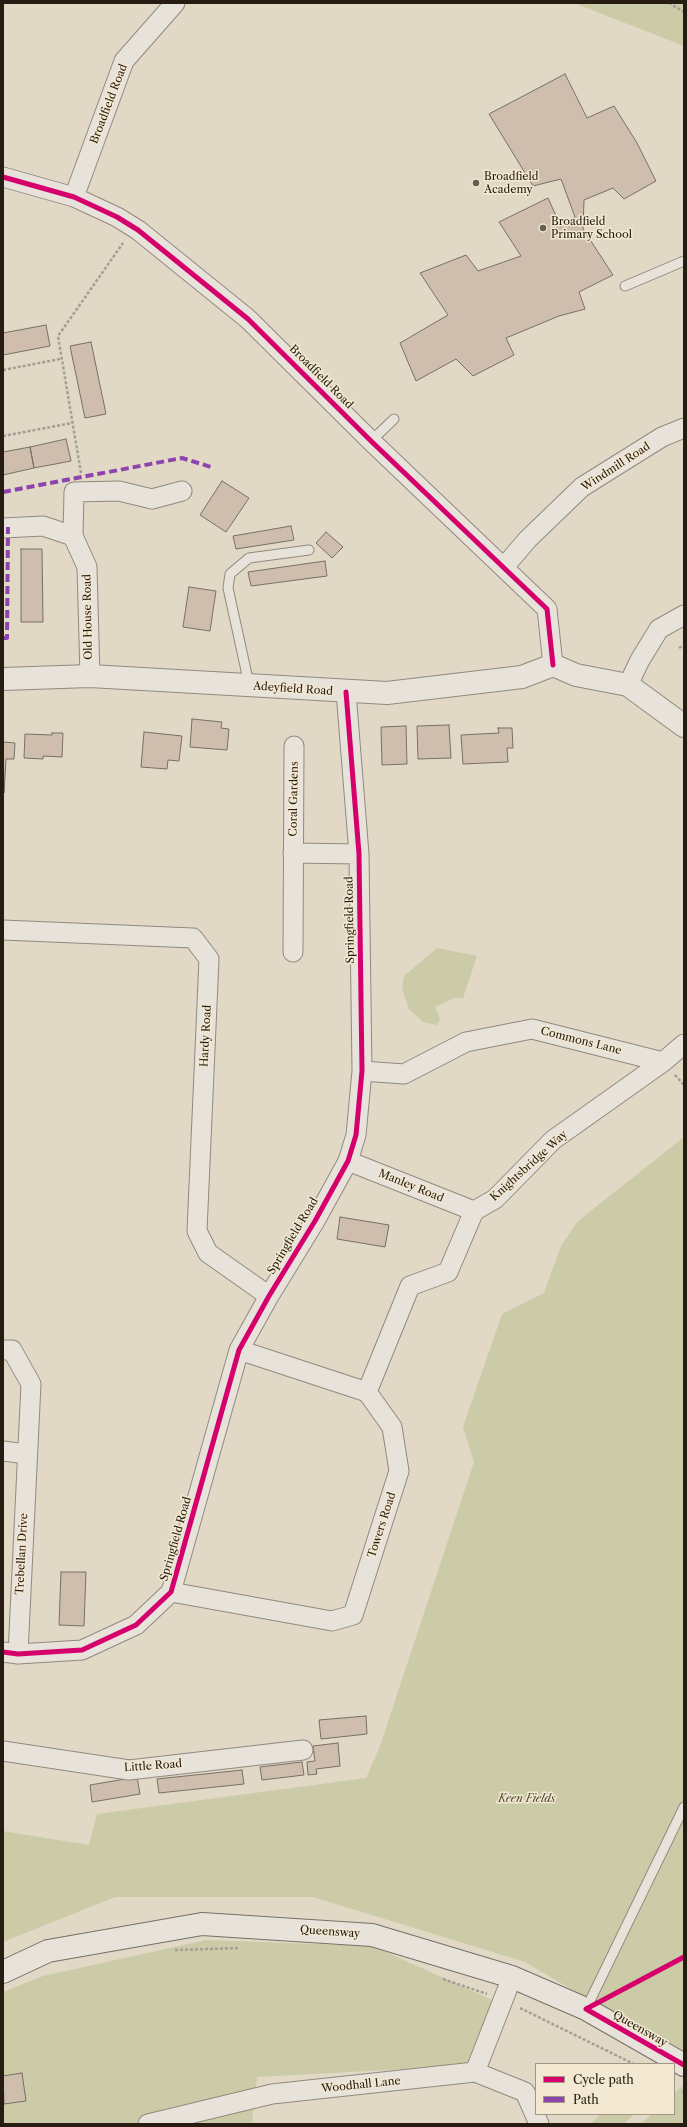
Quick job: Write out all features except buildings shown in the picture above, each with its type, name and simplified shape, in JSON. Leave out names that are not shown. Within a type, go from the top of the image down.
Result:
[{"type":"main road","name":"Adeyfield Road","points":[[3,679],[90,676],[346,692],[387,693],[522,677],[552,665]]},
{"type":"main road","points":[[552,665],[576,675],[628,685],[684,726]]},
{"type":"main road","name":"Queensway","points":[[3,1972],[48,1951],[202,1924],[372,1935],[512,1977],[586,2009],[684,2065]]},
{"type":"street","name":"Broadfield Road","points":[[74,197],[124,61],[175,3]]},
{"type":"street","name":"Broadfield Road","points":[[3,177],[74,197],[117,217],[134,228],[248,318],[371,441],[547,609],[552,665]]},
{"type":"street","name":"Windmill Road","points":[[504,567],[528,539],[582,487],[662,437],[684,428]]},
{"type":"street","points":[[84,492],[120,491],[152,499],[182,491]]},
{"type":"street","name":"Old House Road","points":[[84,492],[74,492],[73,536],[87,567],[90,676]]},
{"type":"street","points":[[3,528],[43,526],[73,536]]},
{"type":"street","points":[[628,685],[640,660],[659,629],[684,615]]},
{"type":"street","name":"Springfield Road","points":[[10,1653],[82,1650],[136,1625],[171,1592],[239,1350],[269,1296],[315,1221],[348,1161],[356,1135],[362,1071],[359,854],[346,692]]},
{"type":"street","name":"Coral Gardens","points":[[293,952],[294,746]]},
{"type":"street","name":"Coral Gardens","points":[[293,853],[359,854]]},
{"type":"street","name":"Hardy Road","points":[[3,930],[193,938],[209,959],[197,1231],[208,1253],[269,1296]]},
{"type":"street","name":"Commons Lane","points":[[362,1071],[404,1074],[466,1042],[532,1030],[663,1062]]},
{"type":"street","name":"Knightsbridge Way","points":[[474,1211],[495,1199],[554,1140],[663,1062],[684,1044]]},
{"type":"street","name":"Manley Road","points":[[348,1161],[474,1211]]},
{"type":"street","points":[[239,1350],[366,1392],[410,1286],[448,1272],[474,1211]]},
{"type":"street","name":"Trebellan Drive","points":[[3,1350],[12,1350],[31,1384],[27,1454],[10,1653]]},
{"type":"street","name":"Towers Road","points":[[171,1592],[332,1621],[352,1615],[400,1471],[392,1427],[366,1392]]},
{"type":"street","points":[[3,1450],[27,1454]]},
{"type":"street","name":"Little Road","points":[[3,1751],[129,1770],[303,1750]]},
{"type":"street","points":[[512,1977],[475,2072],[525,2092],[535,2115]]},
{"type":"street","name":"Woodhall Lane","points":[[148,2124],[272,2094],[475,2072]]},
{"type":"lane","points":[[625,286],[684,261]]},
{"type":"lane","points":[[371,441],[394,419]]},
{"type":"lane","points":[[249,686],[228,588],[230,574],[249,558],[310,550]]},
{"type":"lane","points":[[586,2009],[684,1807]]},
{"type":"path","points":[[669,3],[684,12]]},
{"type":"path","points":[[84,492],[60,359],[58,336],[134,228]]},
{"type":"path","points":[[3,370],[60,359]]},
{"type":"path","points":[[3,436],[72,424]]},
{"type":"path","points":[[679,648],[684,645]]},
{"type":"path","points":[[168,1951],[244,1948]]},
{"type":"path","points":[[586,2009],[684,1957]]},
{"type":"path","points":[[438,1977],[503,1999],[632,2063]]},
{"type":"green space","points":[[574,3],[684,3],[684,46]]},
{"type":"green space","points":[[437,948],[477,956],[463,998],[454,998],[435,1007],[440,1019],[437,1025],[423,1022],[409,1009],[402,988],[404,976]]},
{"type":"green space","name":"Keen Fields","points":[[684,1137],[684,2056],[525,1962],[313,1897],[115,1897],[3,1942],[3,1831],[89,1845],[97,1814],[366,1778],[379,1749],[474,1462],[463,1427],[502,1314],[544,1293],[561,1246],[578,1221]]},
{"type":"green space","points":[[206,1940],[373,1946],[501,2004],[480,2065],[257,2077],[252,2124],[3,2124],[3,1992],[43,1976]]},
{"type":"green space","points":[[681,2087],[684,2088],[684,2124],[641,2124],[651,2115],[675,2115],[675,2092]]},
{"type":"green space","points":[[599,2115],[633,2115],[624,2124],[591,2124]]},
{"type":"marked path","points":[[3,492],[182,458],[211,467]]},
{"type":"marked path","points":[[3,638],[7,638],[8,527]]},
{"type":"cycle path","points":[[3,177],[74,197],[117,217],[138,230],[248,319],[371,441],[547,609],[553,665]]},
{"type":"cycle path","points":[[3,1652],[18,1654],[82,1650],[136,1625],[171,1592],[239,1350],[269,1296],[315,1221],[348,1161],[356,1135],[362,1071],[359,854],[346,692]]},
{"type":"cycle path","points":[[586,2009],[684,1957]]},
{"type":"cycle path","points":[[586,2009],[684,2065]]},
{"type":"place","name":"Broadfield Academy","points":[[476,183]]},
{"type":"place","name":"Broadfield Primary School","points":[[543,228]]}]
